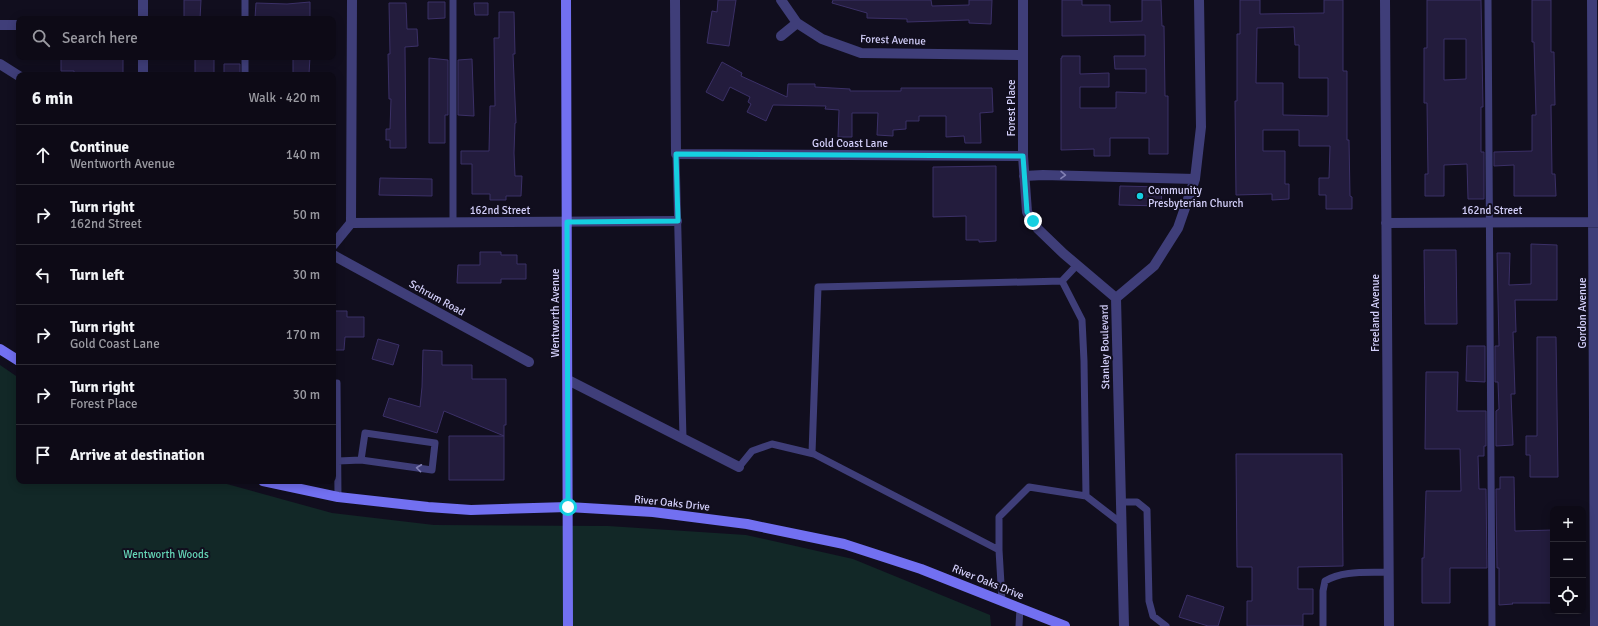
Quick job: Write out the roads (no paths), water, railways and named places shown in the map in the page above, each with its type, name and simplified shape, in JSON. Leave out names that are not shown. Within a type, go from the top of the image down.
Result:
[{"type":"main road","name":"Wentworth Avenue","points":[[566,0],[568,626]]},
{"type":"main road","points":[[0,349],[16,359]]},
{"type":"main road","name":"River Oaks Drive","points":[[277,484],[338,497],[428,507],[471,510],[568,507],[653,512],[747,524],[844,544],[921,569],[1065,626]]},
{"type":"street","points":[[143,0],[143,16]]},
{"type":"street","points":[[336,241],[351,223],[352,0]]},
{"type":"street","points":[[675,0],[676,154]]},
{"type":"street","name":"Forest Avenue","points":[[781,0],[797,23],[822,39],[862,53],[1023,55]]},
{"type":"street","name":"Forest Place","points":[[1023,0],[1023,156],[1027,212],[1038,229],[1116,298]]},
{"type":"street","name":"Stanley Boulevard","points":[[1124,626],[1116,298],[1154,266],[1178,228],[1195,179],[1201,127],[1199,0]]},
{"type":"street","name":"Freeland Avenue","points":[[1386,0],[1389,626]]},
{"type":"street","name":"Gordon Avenue","points":[[1592,0],[1596,222],[1595,626]]},
{"type":"street","points":[[781,36],[797,23]]},
{"type":"street","points":[[0,25],[16,24]]},
{"type":"street","points":[[143,60],[143,72]]},
{"type":"street","points":[[0,64],[16,74]]},
{"type":"street","name":"Gold Coast Lane","points":[[676,154],[1023,156]]},
{"type":"street","points":[[1024,176],[1043,175],[1195,179]]},
{"type":"street","name":"162nd Street","points":[[351,223],[678,221]]},
{"type":"street","name":"162nd Street","points":[[1386,222],[1596,222]]},
{"type":"street","name":"Schrum Road","points":[[336,257],[529,362]]},
{"type":"street","points":[[568,380],[739,467]]},
{"type":"lane","points":[[245,0],[245,16]]},
{"type":"lane","points":[[453,0],[453,222]]},
{"type":"lane","points":[[1488,0],[1492,626]]},
{"type":"lane","points":[[245,60],[245,72]]},
{"type":"lane","points":[[676,154],[683,439]]},
{"type":"lane","points":[[814,454],[812,453],[818,287],[1062,281],[1077,265]]},
{"type":"lane","points":[[1062,281],[1082,320],[1086,496]]},
{"type":"lane","points":[[337,383],[338,497]]},
{"type":"lane","points":[[338,461],[361,460],[432,470],[435,443],[365,433],[361,460]]},
{"type":"lane","points":[[739,467],[752,451],[772,444],[814,454],[999,550]]},
{"type":"lane","points":[[1002,601],[999,550],[1000,517],[1029,487],[1086,496],[1121,524]]},
{"type":"lane","points":[[1121,502],[1137,502],[1147,510],[1149,601],[1153,616],[1166,626]]},
{"type":"lane","points":[[1323,626],[1323,591],[1325,581],[1333,576],[1344,574],[1388,572]]},
{"type":"lane","points":[[1019,626],[1020,608]]},
{"type":"place","name":"Community Presbyterian Church","points":[[1140,196]]},
{"type":"park label","name":"Wentworth Woods","points":[[166,554]]}]
